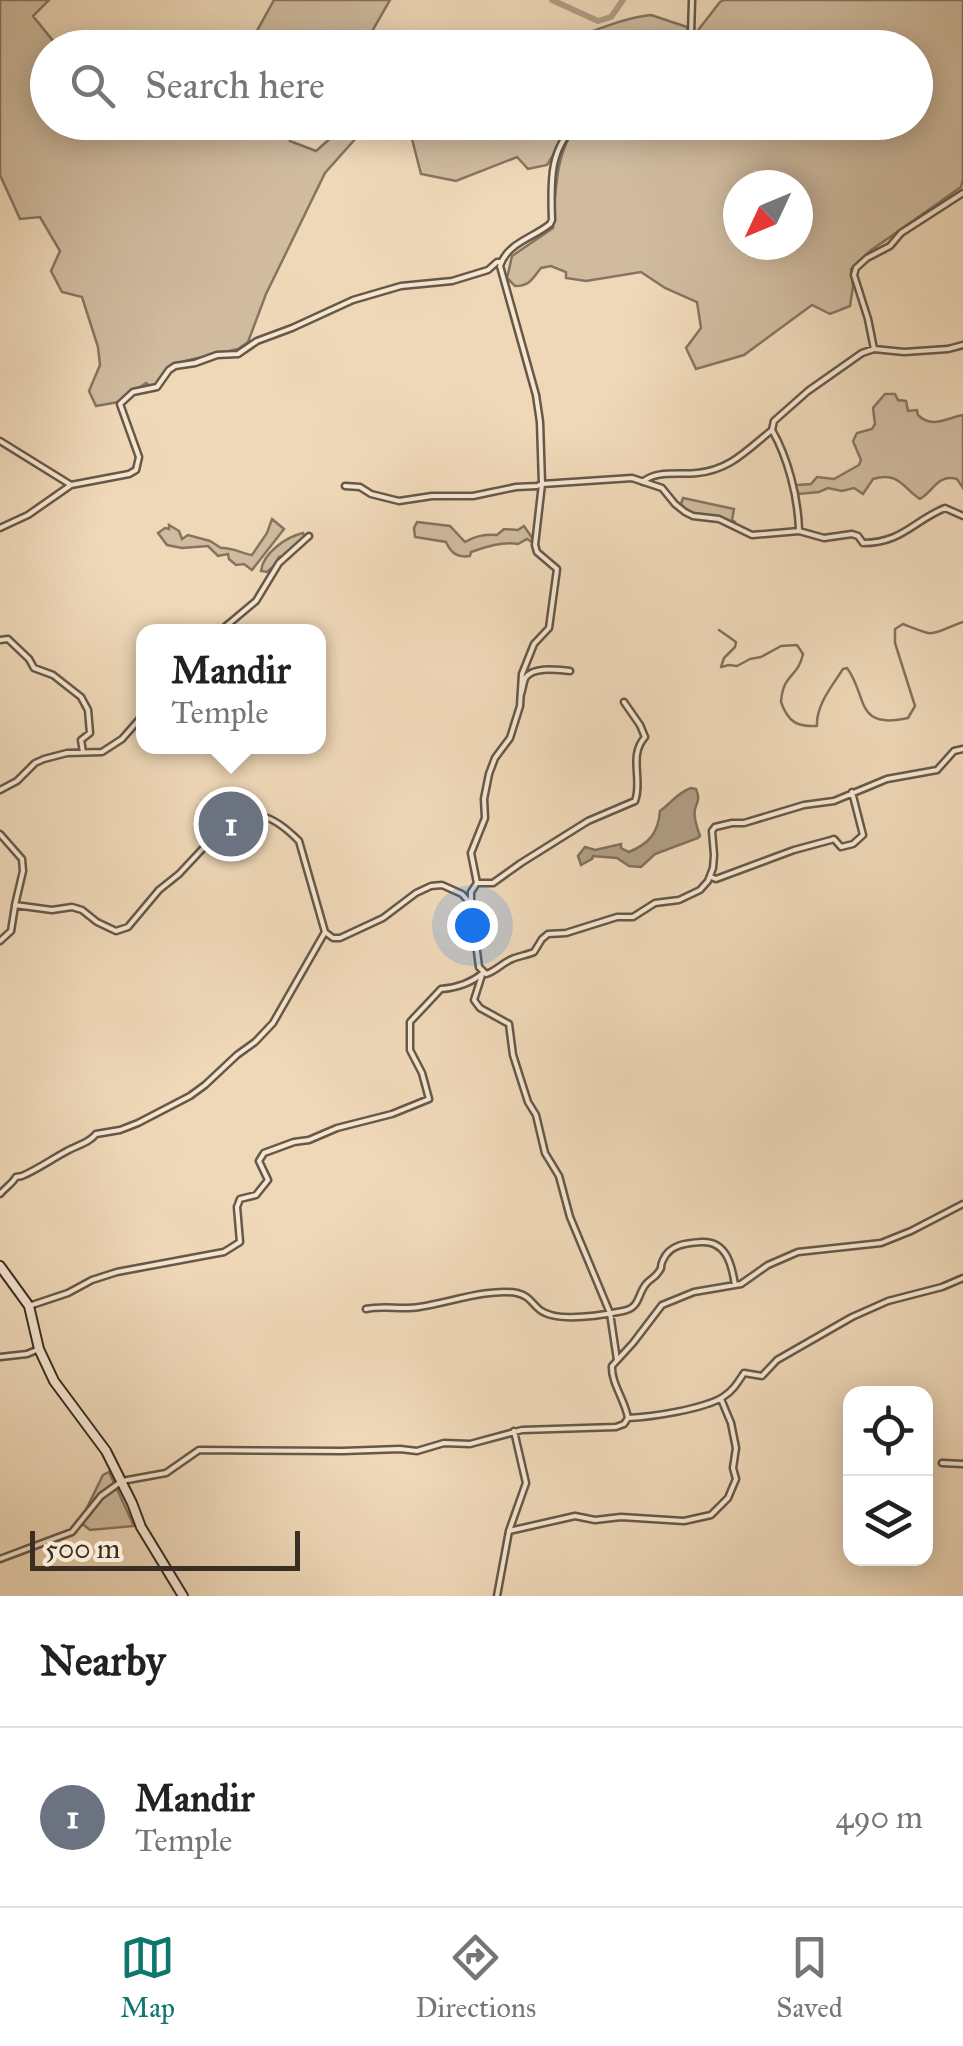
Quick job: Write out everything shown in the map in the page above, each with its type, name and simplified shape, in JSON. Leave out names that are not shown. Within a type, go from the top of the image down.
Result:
[{"type":"street","points":[[691,30],[692,0]]},
{"type":"street","points":[[483,973],[470,904],[477,883],[471,852],[485,818],[488,777],[495,758],[510,738],[520,706],[522,674],[534,644],[550,628],[558,573],[535,545],[542,484],[540,422],[501,262],[509,250],[550,224],[552,167],[564,140]]},
{"type":"street","points":[[874,349],[855,271],[963,193]]},
{"type":"street","points":[[0,528],[28,515],[71,485],[136,470],[139,457],[120,404],[134,392],[157,388],[175,366],[218,354],[238,354],[257,341],[353,300],[401,286],[452,281],[501,262]]},
{"type":"street","points":[[643,482],[650,476],[696,474],[728,466],[772,430],[774,421],[808,391],[862,354],[874,349],[904,352],[963,346]]},
{"type":"street","points":[[772,430],[788,469],[799,531]]},
{"type":"street","points":[[0,441],[71,485]]},
{"type":"street","points":[[345,486],[400,500],[473,496],[516,487],[627,478],[662,488],[685,512],[719,519],[752,535],[799,531],[824,538],[852,534],[863,543],[906,533],[945,508],[963,516]]},
{"type":"street","points":[[228,624],[256,600],[279,563],[309,536]]},
{"type":"street","points":[[0,640],[8,639],[34,668],[54,675],[80,697],[90,723],[90,733],[81,740],[83,752]]},
{"type":"street","points":[[521,694],[526,677],[531,674],[555,668],[570,672]]},
{"type":"street","points":[[477,883],[493,884],[588,821],[636,801],[637,746],[645,737],[624,702]]},
{"type":"street","points":[[0,790],[44,759],[66,753],[102,752],[122,739],[136,723]]},
{"type":"street","points":[[29,1306],[118,1272],[224,1252],[240,1242],[240,1199],[256,1195],[268,1180],[259,1160],[264,1153],[429,1099],[410,1050],[410,1022],[441,989],[461,985],[496,971],[515,957],[534,952],[548,934],[582,930],[612,918],[638,915],[654,903],[679,900],[700,890],[711,877],[715,828],[834,801],[887,779],[937,770],[954,751],[963,749]]},
{"type":"street","points":[[711,877],[716,879],[830,840],[838,846],[853,844],[863,835],[852,792]]},
{"type":"street","points":[[15,905],[52,910],[72,906],[116,931],[122,930],[208,843],[260,814],[298,841],[324,932],[333,938],[383,918],[431,886],[453,888],[470,904]]},
{"type":"street","points":[[0,835],[20,855],[23,865],[11,931],[0,941]]},
{"type":"street","points":[[0,1194],[16,1177],[36,1170],[96,1134],[138,1123],[206,1086],[273,1024],[324,932]]},
{"type":"street","points":[[483,973],[474,1000],[480,1008],[509,1024],[513,1055],[536,1115],[545,1153],[560,1176],[570,1217],[610,1313],[617,1360]]},
{"type":"street","points":[[0,1559],[72,1532],[101,1496],[122,1481],[166,1473],[199,1450],[417,1451],[437,1444],[470,1444],[514,1431],[608,1429],[624,1424],[628,1418],[612,1366],[659,1306],[694,1292],[735,1286],[781,1258],[822,1248],[881,1242],[963,1204]]},
{"type":"street","points":[[366,1309],[414,1308],[512,1292],[529,1296],[549,1314],[576,1317],[610,1313],[632,1308],[646,1284],[660,1272],[665,1257],[682,1244],[711,1242],[721,1248],[732,1268],[735,1286]]},
{"type":"street","points":[[0,1266],[29,1306],[39,1349],[54,1381],[106,1452],[141,1527],[183,1596]]},
{"type":"street","points":[[628,1418],[654,1417],[721,1399],[735,1388],[744,1373],[762,1376],[778,1360],[852,1318],[888,1301],[963,1278]]},
{"type":"street","points":[[0,1357],[39,1349]]},
{"type":"street","points":[[509,1532],[575,1516],[595,1520],[621,1517],[684,1521],[711,1515],[728,1498],[736,1479],[736,1448],[721,1399]]},
{"type":"street","points":[[497,1596],[509,1532],[526,1483],[514,1431]]},
{"type":"street","points":[[942,1464],[963,1464]]},
{"type":"shaded area","points":[[0,0],[49,0],[33,16],[44,30],[30,30],[30,140],[291,140],[316,151],[328,140],[354,140],[325,173],[266,294],[248,342],[238,349],[185,361],[173,367],[157,386],[146,383],[118,402],[96,406],[89,391],[100,365],[98,347],[82,297],[62,292],[51,271],[60,251],[40,217],[20,219],[0,175]]},
{"type":"shaded area","points":[[274,0],[390,0],[373,30],[257,30]]},
{"type":"shaded area","points":[[724,0],[963,0],[961,187],[870,251],[851,269],[850,306],[830,314],[812,305],[744,355],[696,369],[686,348],[701,328],[697,302],[641,272],[586,281],[566,278],[566,272],[551,266],[541,268],[524,285],[515,286],[507,278],[512,256],[553,228],[558,170],[568,140],[933,140],[933,30],[698,30]]},
{"type":"shaded area","points":[[651,15],[687,30],[598,30]]},
{"type":"shaded area","points":[[412,140],[562,140],[547,165],[528,169],[517,157],[456,181],[421,174]]},
{"type":"shaded area","points":[[885,394],[895,394],[898,400],[906,401],[908,411],[917,410],[918,415],[929,421],[963,415],[963,488],[957,479],[945,479],[920,499],[895,479],[882,477],[873,479],[863,494],[854,488],[828,488],[799,494],[797,485],[811,484],[817,477],[834,479],[859,465],[861,460],[853,441],[857,433],[872,429],[873,408]]},
{"type":"shaded area","points":[[683,498],[734,509],[735,526],[686,511],[680,507]]},
{"type":"shaded area","points":[[272,519],[284,529],[252,570],[244,564],[236,565],[228,554],[218,556],[208,546],[167,545],[158,533],[169,529],[169,525],[179,531],[182,539],[188,535],[252,555]]},
{"type":"shaded area","points":[[417,522],[450,526],[465,542],[524,526],[533,539],[494,545],[461,556],[452,552],[446,542],[415,537]]},
{"type":"shaded area","points":[[303,533],[305,537],[285,556],[279,557],[267,572],[261,571],[276,547]]},
{"type":"shaded area","points":[[691,788],[698,795],[698,838],[655,854],[641,867],[629,866],[617,858],[593,856],[581,865],[578,856],[585,847],[595,850],[621,844],[629,852],[642,845],[655,831],[660,811]]},
{"type":"shaded area","points":[[109,1472],[134,1526],[90,1530],[80,1522],[103,1475]]},
{"type":"waterway","points":[[552,0],[598,21],[611,17],[623,0]]},
{"type":"waterway","points":[[719,630],[736,642],[721,667],[737,666],[781,646],[797,645],[803,654],[785,686],[781,702],[794,722],[817,726],[826,696],[847,668],[871,715],[891,720],[908,718],[915,706],[895,643],[895,629],[903,624],[933,633],[963,622]]},
{"type":"place","name":"Mandir","points":[[231,824]]}]
